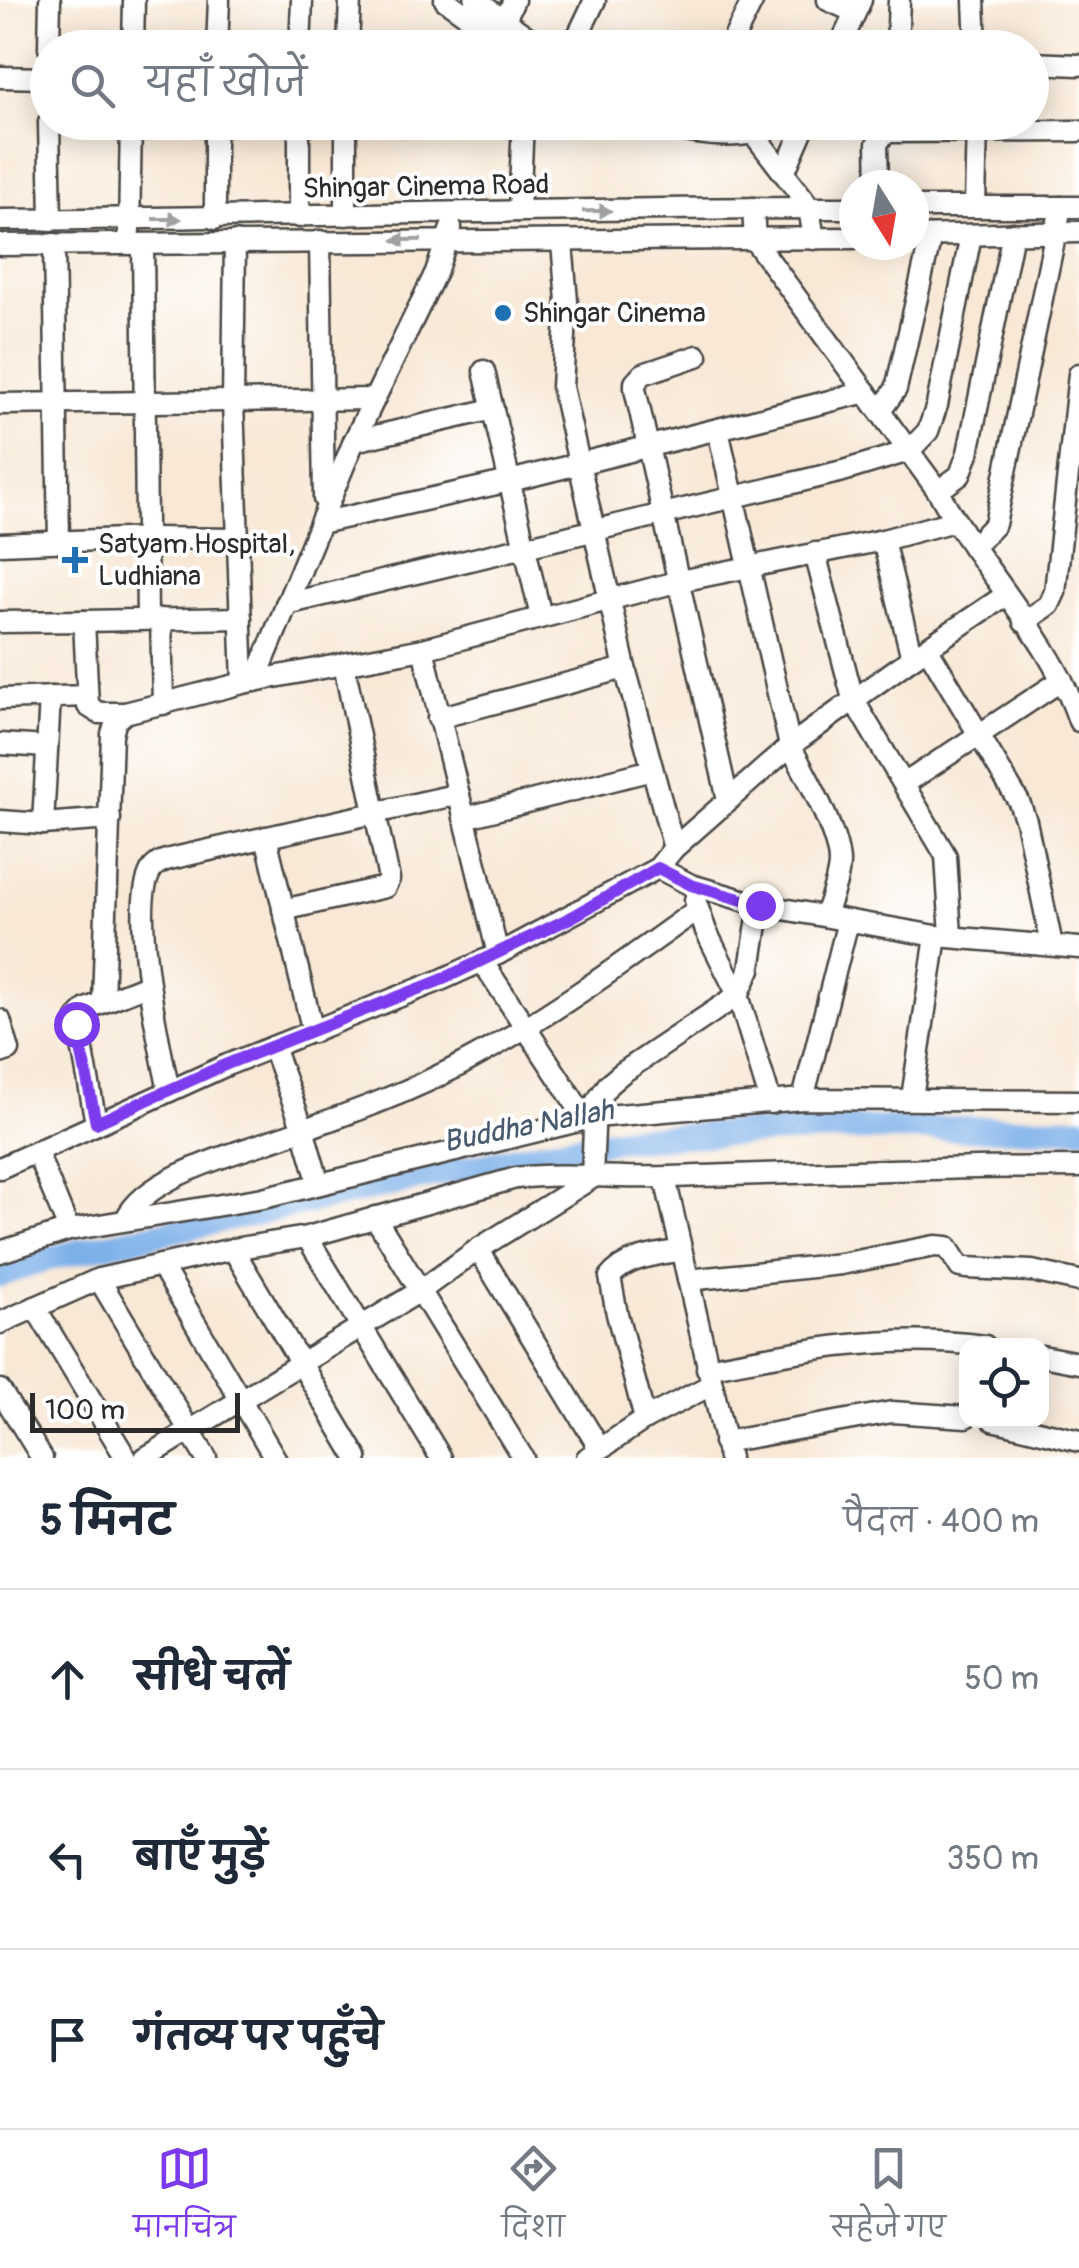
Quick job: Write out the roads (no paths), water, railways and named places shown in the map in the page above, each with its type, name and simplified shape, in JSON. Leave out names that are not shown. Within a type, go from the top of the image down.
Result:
[{"type":"street","points":[[50,0],[50,30]]},
{"type":"street","points":[[133,30],[134,0]]},
{"type":"street","points":[[218,30],[219,0]]},
{"type":"street","points":[[301,30],[302,0]]},
{"type":"street","points":[[349,30],[350,0]]},
{"type":"street","points":[[445,0],[488,30]]},
{"type":"street","points":[[475,0],[519,30]]},
{"type":"street","points":[[505,20],[514,0]]},
{"type":"street","points":[[581,30],[595,0]]},
{"type":"street","points":[[739,30],[754,0]]},
{"type":"street","points":[[828,0],[858,6],[847,30]]},
{"type":"street","points":[[898,30],[899,0]]},
{"type":"street","points":[[974,0],[975,30]]},
{"type":"street","points":[[1049,63],[1079,65]]},
{"type":"street","points":[[0,77],[30,78]]},
{"type":"street","points":[[1049,130],[1079,131]]},
{"type":"street","points":[[50,140],[51,220]]},
{"type":"street","points":[[131,140],[129,219],[136,244],[147,402],[148,538],[163,704]]},
{"type":"street","points":[[215,140],[215,219]]},
{"type":"street","points":[[299,140],[299,216]]},
{"type":"street","points":[[346,140],[346,215]]},
{"type":"street","points":[[519,211],[522,140]]},
{"type":"street","points":[[755,140],[809,208],[814,239]]},
{"type":"street","points":[[784,173],[798,140]]},
{"type":"street","points":[[878,170],[880,140]]},
{"type":"street","points":[[975,206],[977,140]]},
{"type":"street","points":[[929,207],[1070,207],[1057,233],[982,539]]},
{"type":"street","points":[[753,208],[755,241],[866,392],[886,404],[947,484],[954,521],[982,539],[1006,595],[1036,614],[1079,720]]},
{"type":"street","name":"Shingar Cinema Road","points":[[0,220],[839,208]]},
{"type":"street","points":[[249,682],[354,441],[449,240],[453,211]]},
{"type":"street","points":[[929,236],[1079,232]]},
{"type":"street","points":[[947,484],[968,454],[1014,234]]},
{"type":"street","points":[[286,604],[843,472],[916,444],[937,405],[972,235]]},
{"type":"street","name":"Shingar Cinema Road","points":[[0,245],[839,238]]},
{"type":"street","points":[[320,241],[325,400],[322,518]]},
{"type":"street","points":[[235,242],[233,402],[242,618],[249,682]]},
{"type":"street","points":[[562,242],[567,301],[562,387],[625,668],[674,848]]},
{"type":"street","points":[[54,244],[59,542]]},
{"type":"street","points":[[886,404],[917,260]]},
{"type":"street","points":[[697,356],[644,374],[635,383],[728,800]]},
{"type":"street","points":[[484,371],[541,617]]},
{"type":"street","points":[[1036,614],[1054,592],[1079,374]]},
{"type":"street","points":[[322,518],[510,481],[866,392]]},
{"type":"street","points":[[0,404],[374,399]]},
{"type":"street","points":[[354,441],[493,409]]},
{"type":"street","points":[[718,430],[790,746],[806,773],[837,849],[837,875],[825,916]]},
{"type":"street","points":[[84,621],[86,696],[94,712],[125,713],[249,682],[422,649],[680,581],[883,540],[954,521]]},
{"type":"street","points":[[0,544],[240,539]]},
{"type":"street","points":[[883,540],[920,653],[980,733],[1026,820],[1052,945]]},
{"type":"street","points":[[815,553],[853,699],[946,856],[944,936],[912,1098]]},
{"type":"street","points":[[0,1168],[169,1091],[490,958],[572,917],[658,868],[674,848],[790,746],[1006,595]]},
{"type":"street","points":[[0,622],[242,618]]},
{"type":"street","points":[[422,649],[464,818],[490,958],[524,1026],[592,1120]]},
{"type":"street","points":[[283,910],[387,884],[389,873],[344,665]]},
{"type":"street","points":[[438,718],[625,668]]},
{"type":"street","points":[[904,784],[1062,680]]},
{"type":"street","points":[[0,700],[86,696]]},
{"type":"street","points":[[43,824],[50,697]]},
{"type":"street","points":[[104,1002],[113,726],[125,713]]},
{"type":"street","points":[[0,744],[47,747]]},
{"type":"street","points":[[464,818],[652,770]]},
{"type":"street","points":[[169,1091],[146,985],[144,924],[150,871],[159,862],[174,858],[458,794]]},
{"type":"street","points":[[0,821],[43,824],[110,819]]},
{"type":"street","points":[[266,837],[312,1032]]},
{"type":"street","points":[[658,868],[691,885],[760,905],[944,936],[1079,948]]},
{"type":"street","points":[[691,885],[738,995],[771,1103]]},
{"type":"street","points":[[594,1169],[595,1104],[608,1085],[738,995],[750,969],[760,905]]},
{"type":"street","points":[[126,1219],[139,1200],[187,1172],[432,1079],[476,1057],[698,909]]},
{"type":"street","points":[[803,1099],[848,920]]},
{"type":"street","points":[[96,1123],[76,1024],[79,1013],[146,985]]},
{"type":"street","points":[[0,1020],[9,1050],[0,1053]]},
{"type":"street","points":[[273,1047],[304,1129],[319,1184]]},
{"type":"street","points":[[0,1252],[70,1230],[234,1203],[592,1120],[803,1099],[1079,1101]]},
{"type":"street","points":[[36,1153],[70,1230]]},
{"type":"street","points":[[0,1323],[99,1279],[306,1237],[516,1178],[594,1169],[665,1178],[951,1167],[1079,1167]]},
{"type":"street","points":[[145,1458],[420,1291],[594,1169]]},
{"type":"street","points":[[665,1178],[726,1450],[892,1412],[959,1417]]},
{"type":"street","points":[[376,1217],[524,1458]]},
{"type":"street","points":[[306,1237],[441,1458]]},
{"type":"street","points":[[688,1280],[841,1264],[936,1246],[948,1247],[960,1267],[1032,1271],[1079,1281]]},
{"type":"street","points":[[234,1249],[357,1458]]},
{"type":"street","points":[[478,1249],[594,1454],[709,1377],[828,1346],[917,1339],[959,1343]]},
{"type":"street","points":[[645,1419],[610,1277],[620,1266],[638,1259],[681,1250]]},
{"type":"street","points":[[161,1265],[275,1458]]},
{"type":"street","points":[[99,1279],[206,1458]]},
{"type":"street","points":[[35,1307],[126,1458]]},
{"type":"street","points":[[1049,1357],[1079,1363]]},
{"type":"street","points":[[0,1390],[42,1458]]},
{"type":"street","points":[[1025,1428],[1077,1441]]},
{"type":"waterway","name":"Buddha Nallah","points":[[0,1275],[110,1244],[552,1150],[627,1138],[849,1129],[1079,1128]]},
{"type":"place","name":"Shingar Cinema","points":[[503,313]]},
{"type":"place","name":"Satyam Hospital, Ludhiana","points":[[75,560]]}]
